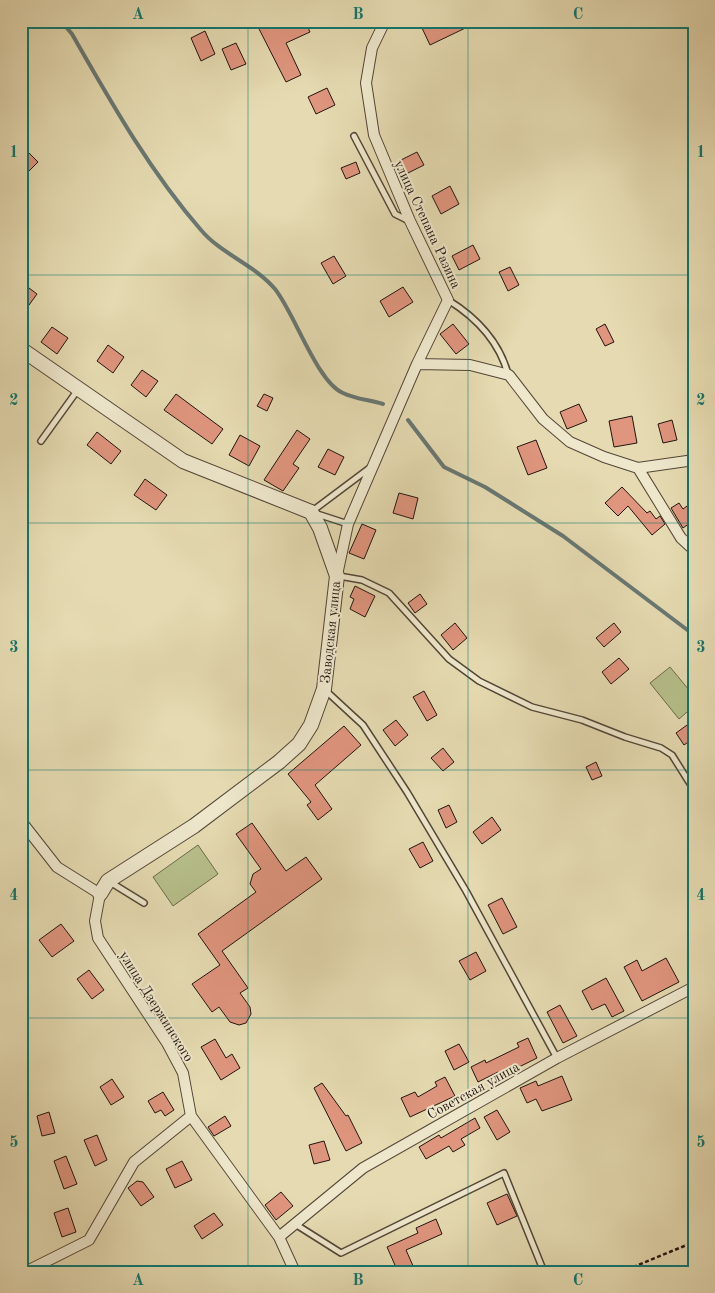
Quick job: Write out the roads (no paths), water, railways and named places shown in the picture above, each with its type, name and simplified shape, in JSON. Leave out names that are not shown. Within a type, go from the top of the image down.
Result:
[{"type":"street","name":"улица Степана Разина","points":[[384,21],[372,48],[366,83],[374,135],[410,221],[448,300]]},
{"type":"street","points":[[337,576],[348,524],[417,364],[448,300]]},
{"type":"street","points":[[21,349],[183,461],[311,512]]},
{"type":"street","points":[[417,364],[470,365],[508,375]]},
{"type":"street","name":"улица Степана Разина","points":[[508,375],[543,419],[570,442],[604,457],[638,468]]},
{"type":"street","points":[[694,460],[638,468],[681,538],[694,550]]},
{"type":"street","name":"Заводская улица","points":[[100,894],[108,881],[194,826],[279,762],[299,744],[311,726],[324,689],[337,576],[320,528],[311,512]]},
{"type":"street","points":[[21,821],[57,867],[100,894]]},
{"type":"street","name":"улица Дзержинского","points":[[100,894],[95,921],[98,938],[167,1043],[183,1073],[191,1116],[279,1237],[295,1272]]},
{"type":"street","name":"Советская улица","points":[[279,1237],[363,1168],[557,1058],[694,987]]},
{"type":"street","points":[[25,1272],[89,1240],[134,1162],[191,1116]]},
{"type":"lane","points":[[354,136],[395,214],[410,221]]},
{"type":"lane","name":"улица Степана Разина","points":[[448,300],[469,313],[484,328],[504,358],[508,375]]},
{"type":"lane","points":[[41,441],[79,389]]},
{"type":"lane","points":[[311,512],[372,465]]},
{"type":"lane","points":[[311,512],[348,524]]},
{"type":"lane","points":[[337,576],[345,575],[362,580],[389,593],[450,659],[479,681],[532,707],[582,720],[625,737],[661,748],[672,755],[694,790]]},
{"type":"lane","points":[[324,689],[363,725],[407,792],[466,891],[557,1058]]},
{"type":"lane","points":[[108,881],[144,903]]},
{"type":"lane","points":[[295,1224],[341,1253],[504,1173],[544,1272]]},
{"type":"waterway","points":[[61,21],[72,34],[116,110],[164,184],[201,230],[218,246],[258,273],[275,289],[283,300],[315,362],[333,386],[348,395],[383,404]]},
{"type":"waterway","points":[[408,420],[444,467],[485,487],[563,536],[694,635]]}]
